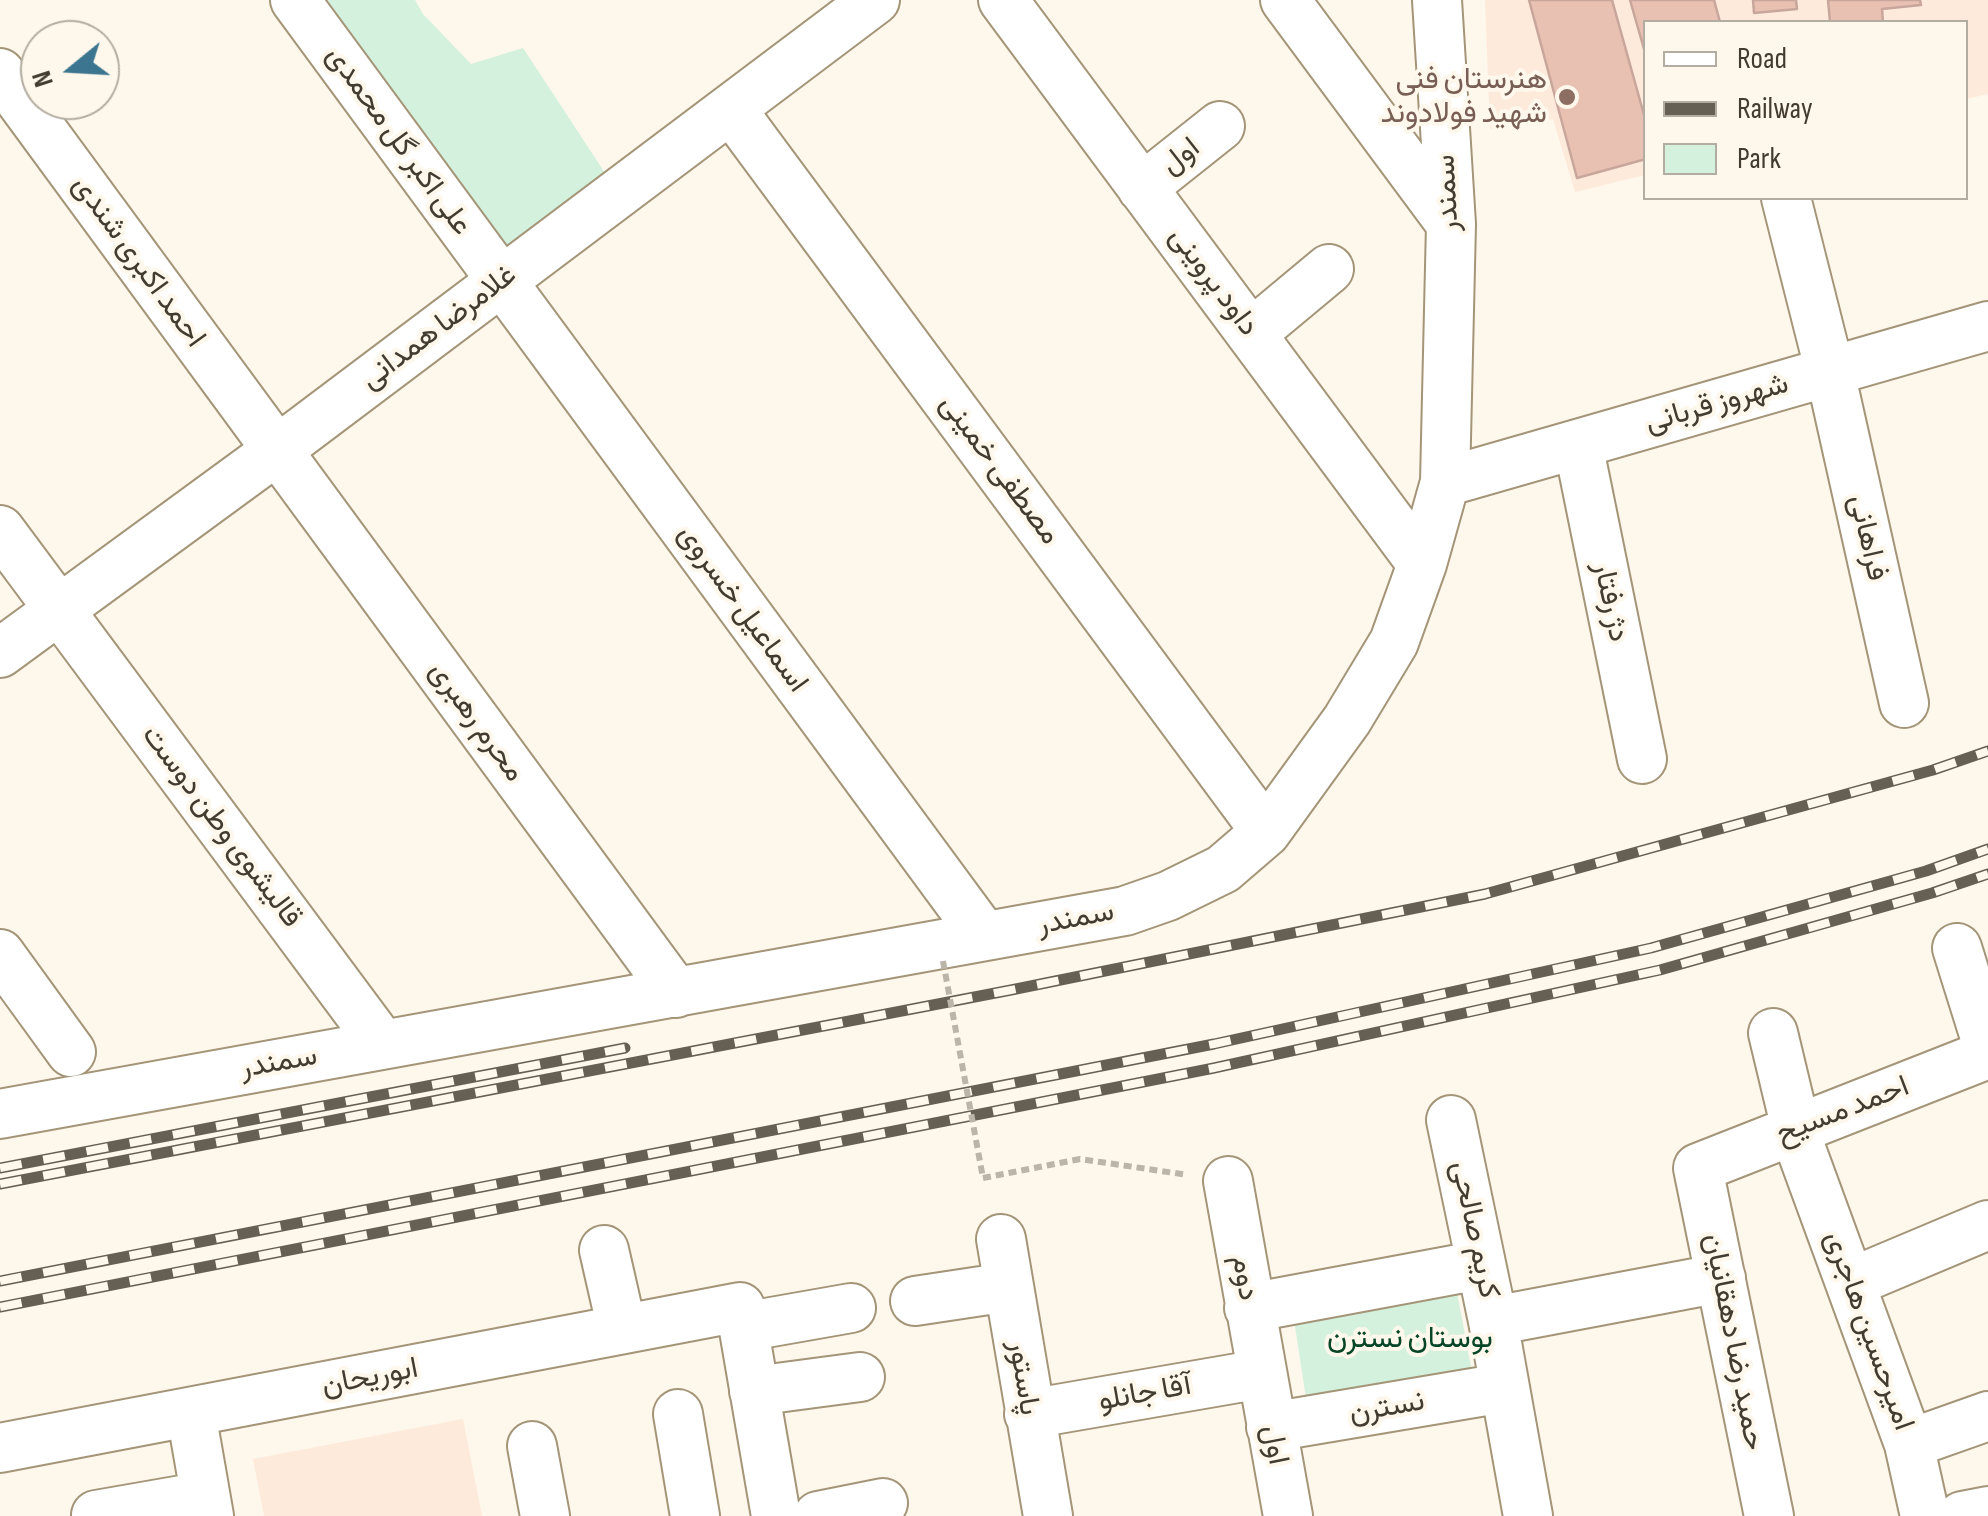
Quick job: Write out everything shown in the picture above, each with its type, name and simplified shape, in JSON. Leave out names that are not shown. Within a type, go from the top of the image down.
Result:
[{"type":"street","name":"علی اکبر گل محمدی","points":[[295,0],[501,281]]},
{"type":"street","name":"غلامرضا همدانی","points":[[0,653],[276,451],[875,0]]},
{"type":"street","name":"داود پروینی","points":[[1003,0],[1422,564]]},
{"type":"street","points":[[1285,0],[1451,224]]},
{"type":"street","name":"سمندر","points":[[0,1114],[1125,911],[1168,896],[1224,868],[1266,832],[1346,720],[1394,642],[1446,482],[1451,224],[1437,0]]},
{"type":"street","name":"احمد اکبری شندی","points":[[0,73],[276,451]]},
{"type":"street","name":"مصطفی خمینی","points":[[731,108],[1266,832]]},
{"type":"street","name":"اول","points":[[1142,188],[1220,126]]},
{"type":"street","name":"فراهانی","points":[[1787,200],[1830,372],[1904,704]]},
{"type":"street","points":[[1251,334],[1329,269]]},
{"type":"street","name":"اسماعیل خسروی","points":[[501,281],[984,936]]},
{"type":"street","name":"شهروز قربانی","points":[[1446,482],[1988,326]]},
{"type":"street","name":"دژ رفتار","points":[[1578,444],[1642,760]]},
{"type":"street","name":"محرم رهبری","points":[[276,451],[676,993]]},
{"type":"street","name":"قالیشوی وطن دوست","points":[[0,530],[382,1044]]},
{"type":"street","points":[[1957,948],[1988,1051]]},
{"type":"street","points":[[0,954],[71,1052]]},
{"type":"street","name":"امیرحسین هاجری","points":[[1773,1033],[1798,1139],[1909,1444],[1925,1516]]},
{"type":"street","name":"احمد مسیح","points":[[1698,1168],[1798,1139],[1988,1051]]},
{"type":"street","name":"کریم صالحی","points":[[1451,1120],[1528,1516]]},
{"type":"street","name":"حمید رضا دهقانیان","points":[[1698,1168],[1768,1516]]},
{"type":"street","name":"دوم","points":[[1228,1182],[1261,1374]]},
{"type":"street","points":[[1850,1282],[1988,1226]]},
{"type":"street","name":"پاستور","points":[[1000,1239],[1048,1516]]},
{"type":"street","points":[[604,1250],[622,1329]]},
{"type":"street","points":[[1249,1308],[1480,1265]]},
{"type":"street","points":[[1493,1321],[1721,1278]]},
{"type":"street","points":[[915,1302],[1008,1287]]},
{"type":"street","points":[[776,1516],[742,1317],[850,1308]]},
{"type":"street","name":"ابوریحان","points":[[0,1448],[622,1329],[742,1317]]},
{"type":"street","name":"اول","points":[[1261,1374],[1288,1516]]},
{"type":"street","name":"آقا جانلو","points":[[1029,1414],[1261,1374]]},
{"type":"street","points":[[754,1390],[860,1377]]},
{"type":"street","name":"نسترن","points":[[1270,1427],[1504,1388]]},
{"type":"street","points":[[96,1515],[207,1506],[191,1413]]},
{"type":"street","points":[[678,1414],[695,1516]]},
{"type":"street","points":[[1909,1444],[1988,1416]]},
{"type":"street","points":[[532,1446],[544,1516]]},
{"type":"street","points":[[818,1516],[883,1503]]},
{"type":"street","points":[[1962,1516],[1988,1511]]},
{"type":"path","points":[[943,961],[983,1178],[1080,1159],[1228,1182]]},
{"type":"shaded area","name":"هنرستان فنی شهید فولادوند","points":[[1485,0],[1988,0],[1988,94],[1968,99],[1968,20],[1643,20],[1643,175],[1575,192],[1553,119],[1490,129]]},
{"type":"shaded area","points":[[463,1419],[482,1516],[264,1516],[253,1459]]},
{"type":"green space","points":[[324,0],[415,0],[423,14],[471,64],[523,48],[605,173],[502,255]]},
{"type":"green space","name":"بوستان نسترن","points":[[1455,1282],[1473,1377],[1307,1405],[1293,1313]]},
{"type":"building","points":[[1529,0],[1612,0],[1643,111],[1643,160],[1577,178]]},
{"type":"building","points":[[1630,0],[1714,0],[1719,20],[1643,20],[1643,46]]},
{"type":"building","points":[[1753,0],[1796,0],[1797,9],[1754,13]]},
{"type":"building","points":[[1828,0],[1920,0],[1921,5],[1882,9],[1883,20],[1830,20]]},
{"type":"railway","points":[[0,1184],[1011,990],[1485,894],[1933,770],[1988,751]]},
{"type":"railway","points":[[0,1281],[1214,1044],[1651,948],[1926,871],[1988,849]]},
{"type":"railway","points":[[0,1307],[1214,1068],[1660,970],[1988,874]]},
{"type":"railway","points":[[0,1168],[625,1048]]},
{"type":"place","name":"هنرستان فنی شهید فولادوند","points":[[1567,97]]}]
